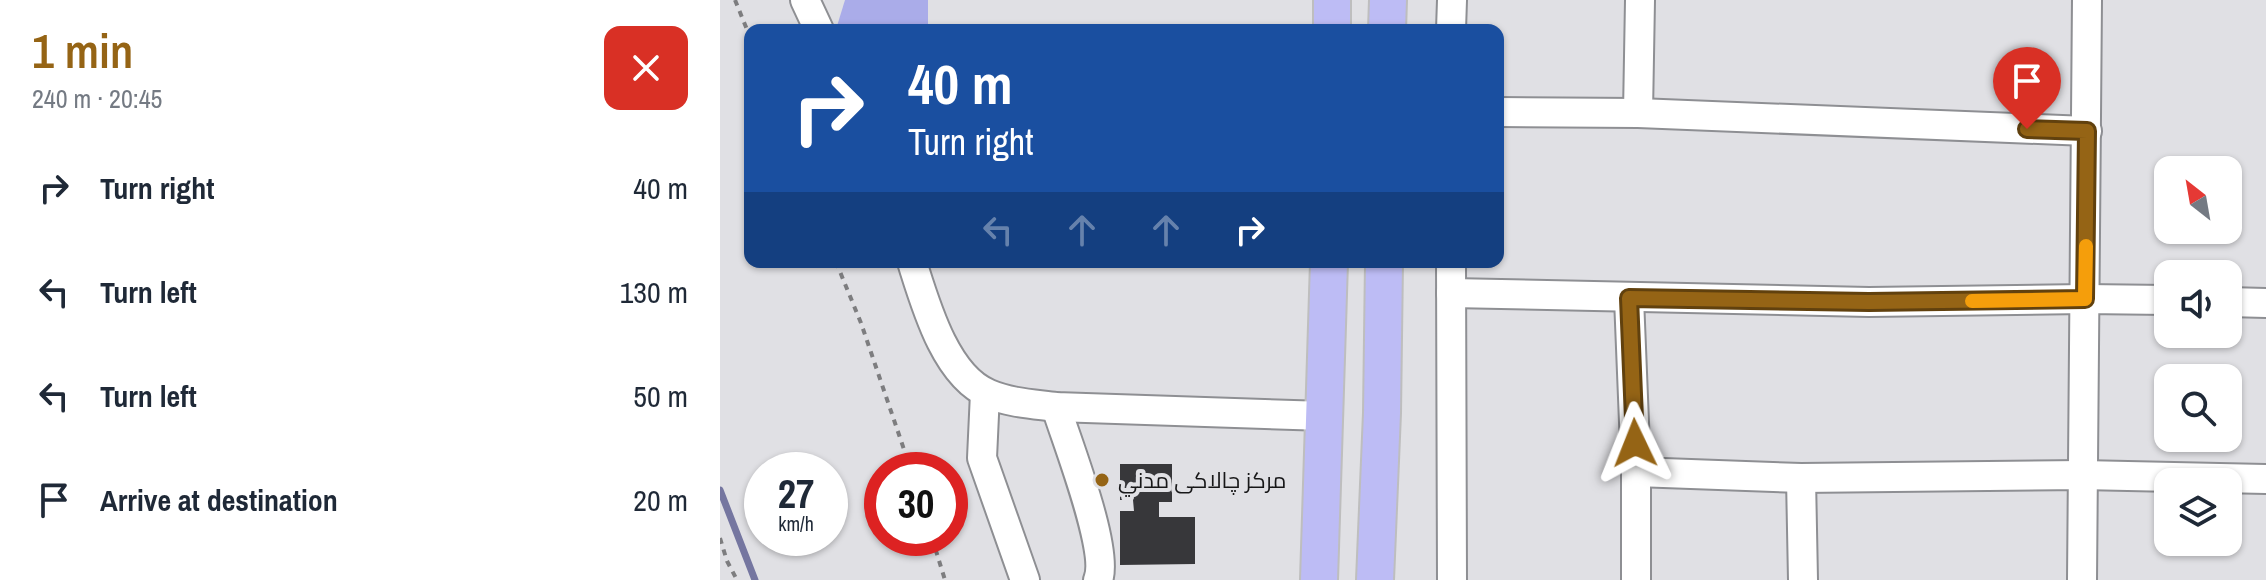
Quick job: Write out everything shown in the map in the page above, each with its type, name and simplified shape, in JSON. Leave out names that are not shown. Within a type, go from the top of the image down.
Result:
[{"type":"main road","points":[[1332,0],[1332,24]]},
{"type":"main road","points":[[1387,24],[1388,0]]},
{"type":"main road","points":[[1319,580],[1328,268]]},
{"type":"main road","points":[[1375,580],[1384,268]]},
{"type":"main road","points":[[1325,416],[1382,413]]},
{"type":"street","points":[[805,0],[816,24]]},
{"type":"street","points":[[1451,24],[1452,0]]},
{"type":"street","points":[[1638,113],[1640,0]]},
{"type":"street","points":[[2082,580],[2087,0]]},
{"type":"street","points":[[1504,112],[1638,113],[2087,131]]},
{"type":"street","points":[[914,268],[925,302],[949,354],[963,377],[985,393],[1013,402],[1056,407],[1325,416]]},
{"type":"street","points":[[1451,268],[1452,580]]},
{"type":"street","points":[[1451,293],[1869,302],[2154,300]]},
{"type":"street","points":[[1629,298],[1636,472],[1636,580]]},
{"type":"street","points":[[2242,302],[2266,303]]},
{"type":"street","points":[[985,393],[982,458],[1025,580]]},
{"type":"street","points":[[1056,407],[1100,547],[1101,572],[1098,580]]},
{"type":"street","points":[[1636,472],[1801,478],[2082,475],[2266,479]]},
{"type":"street","points":[[1801,478],[1803,580]]},
{"type":"path","points":[[735,0],[745,24]]},
{"type":"path","points":[[838,268],[861,323],[905,452]]},
{"type":"path","points":[[720,538],[737,580]]},
{"type":"path","points":[[938,556],[945,580]]},
{"type":"shaded area","points":[[845,0],[928,0],[928,24],[838,24]]},
{"type":"building","points":[[1120,464],[1172,464],[1172,502],[1159,502],[1159,517],[1195,517],[1195,564],[1120,565],[1120,511],[1134,511],[1133,500],[1120,500]]},
{"type":"waterway","points":[[720,490],[755,580]]},
{"type":"slow traffic","points":[[1972,301],[2085,299],[2086,246]]},
{"type":"place","name":"مركز چالاکى مدني","points":[[1102,480]]},
{"type":"route","points":[[1635,443],[1629,298],[1869,302],[2085,299],[2087,131],[2027,129]]}]
